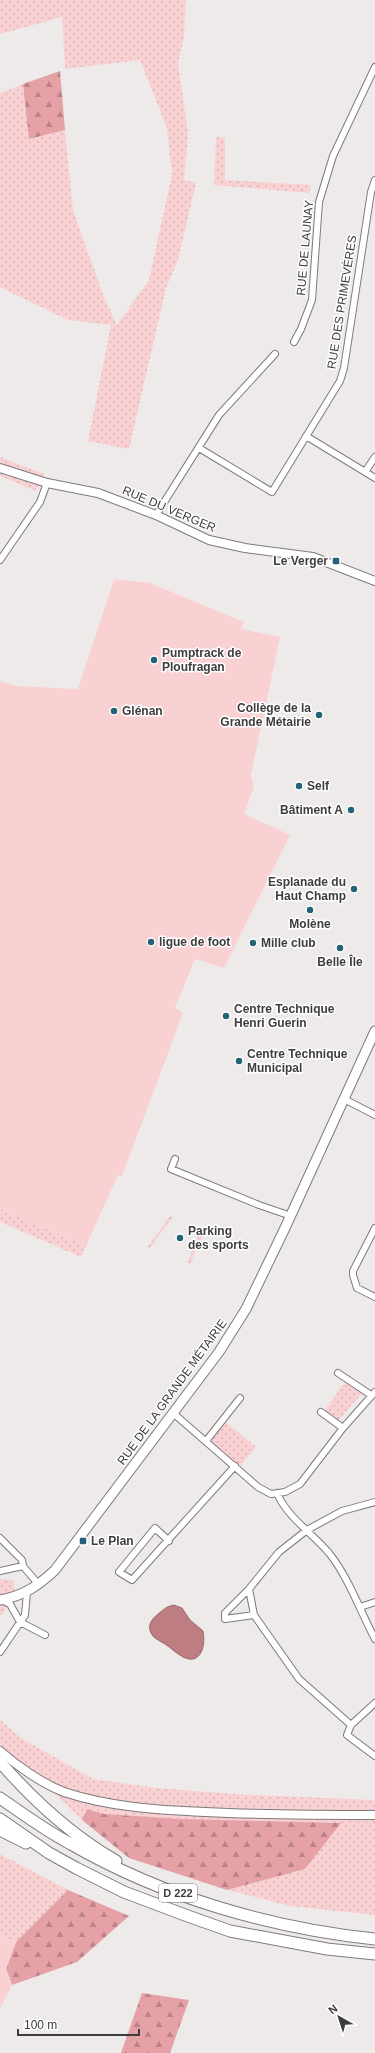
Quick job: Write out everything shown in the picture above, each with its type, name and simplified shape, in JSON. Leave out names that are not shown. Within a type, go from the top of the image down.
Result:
[{"type":"highway","points":[[0,1762],[52,1816],[106,1855],[156,1884]]},
{"type":"highway","name":"D 222","points":[[0,1798],[70,1844],[124,1871],[193,1899],[257,1918],[300,1928],[375,1939]]},
{"type":"highway","name":"D 222","points":[[0,1819],[49,1853],[124,1892],[230,1931],[327,1949],[375,1954]]},
{"type":"highway","points":[[0,1830],[49,1853]]},
{"type":"main road","name":"RUE DE LA GRANDE MÉTAIRIE","points":[[0,1600],[26,1592],[40,1585],[55,1570],[219,1352],[246,1309],[291,1216],[375,1031]]},
{"type":"street","name":"RUE DE LAUNAY","points":[[294,342],[301,329],[312,300],[319,202],[333,156],[375,68]]},
{"type":"street","name":"RUE DES PRIMEVÈRES","points":[[199,448],[272,492],[340,381],[344,368],[370,192],[375,180]]},
{"type":"street","points":[[156,516],[219,415],[275,354]]},
{"type":"street","points":[[306,436],[375,478]]},
{"type":"street","points":[[365,472],[375,457]]},
{"type":"street","name":"RUE DU VERGER","points":[[0,468],[47,483],[98,493],[156,516],[209,540],[245,548],[313,557],[375,581]]},
{"type":"street","points":[[0,560],[40,502],[47,483]]},
{"type":"street","points":[[344,1099],[375,1115]]},
{"type":"street","points":[[176,1159],[171,1169],[259,1205],[291,1216]]},
{"type":"street","points":[[375,1228],[353,1271],[357,1288],[375,1297]]},
{"type":"street","points":[[173,1413],[258,1487],[271,1494],[285,1492],[300,1484],[343,1428],[373,1394],[338,1373]]},
{"type":"street","points":[[206,1441],[240,1398]]},
{"type":"street","points":[[321,1412],[343,1428]]},
{"type":"street","points":[[169,1541],[155,1528],[119,1572],[132,1580],[169,1541],[235,1466]]},
{"type":"street","points":[[277,1493],[282,1505],[329,1553],[360,1607],[375,1640]]},
{"type":"street","points":[[254,1615],[225,1619],[225,1613],[249,1589],[279,1552],[307,1530],[342,1511],[375,1502]]},
{"type":"street","points":[[0,1538],[22,1560],[23,1566],[40,1585]]},
{"type":"street","points":[[0,1571],[23,1566]]},
{"type":"street","points":[[249,1589],[254,1615],[299,1679],[351,1725]]},
{"type":"street","points":[[0,1652],[24,1615],[26,1592]]},
{"type":"street","points":[[0,1600],[10,1604],[20,1622],[45,1635]]},
{"type":"street","points":[[360,1607],[375,1602]]},
{"type":"street","points":[[375,1703],[351,1725],[347,1735],[375,1756]]},
{"type":"street","points":[[0,1751],[29,1773],[63,1791],[112,1805],[176,1811],[241,1814],[375,1815]]},
{"type":"shaded area","points":[[0,0],[186,0],[184,37],[178,63],[188,133],[184,180],[196,183],[178,260],[166,288],[129,449],[88,441],[111,325],[68,320],[0,287],[0,93],[23,84],[30,139],[65,130],[73,210],[103,295],[117,325],[149,280],[172,174],[167,128],[140,60],[65,69],[62,17],[0,34]]},
{"type":"shaded area","points":[[216,137],[225,138],[225,180],[311,185],[309,193],[214,185]]},
{"type":"shaded area","points":[[0,457],[44,474],[36,491],[0,476]]},
{"type":"shaded area","points":[[114,579],[150,583],[244,622],[241,629],[280,637],[251,775],[254,787],[244,814],[290,835],[224,968],[195,959],[175,1008],[183,1013],[122,1176],[118,1175],[86,1246],[0,1209],[0,681],[16,686],[78,689]]},
{"type":"shaded area","points":[[0,1209],[86,1246],[81,1257],[0,1222]]},
{"type":"shaded area","points":[[170,1216],[173,1217],[149,1249],[147,1248]]},
{"type":"shaded area","points":[[202,1227],[206,1228],[190,1264],[187,1263]]},
{"type":"shaded area","points":[[347,1379],[364,1391],[336,1423],[323,1413]]},
{"type":"shaded area","points":[[223,1420],[256,1447],[238,1469],[206,1441]]},
{"type":"shaded area","points":[[0,1579],[13,1580],[15,1589],[3,1614],[0,1615]]},
{"type":"shaded area","points":[[174,1605],[182,1608],[190,1620],[203,1631],[203,1648],[201,1653],[194,1659],[181,1656],[155,1638],[150,1630],[151,1622],[154,1618],[165,1608]]},
{"type":"shaded area","points":[[0,1720],[21,1738],[93,1779],[157,1788],[233,1794],[375,1800],[375,1915],[290,1906],[227,1890],[305,1869],[340,1823],[182,1819],[104,1814],[87,1809],[82,1820],[25,1765],[0,1767]]},
{"type":"shaded area","points":[[0,1854],[68,1890],[16,1942],[0,1935]]},
{"type":"shaded area","points":[[0,1935],[16,1942],[6,1969],[12,1985],[0,2009]]},
{"type":"green space","points":[[60,71],[65,130],[29,139],[23,84]]},
{"type":"green space","points":[[87,1809],[104,1814],[182,1819],[341,1823],[305,1869],[227,1890],[129,1858],[82,1820]]},
{"type":"green space","points":[[68,1890],[129,1916],[77,1962],[12,1985],[6,1969],[16,1942]]},
{"type":"green space","points":[[142,1993],[189,2000],[170,2053],[121,2053]]},
{"type":"place","name":"Le Verger","points":[[336,561]]},
{"type":"place","name":"Pumptrack de Ploufragan","points":[[154,660]]},
{"type":"place","name":"Glénan","points":[[114,711]]},
{"type":"place","name":"Collège de la Grande Métairie","points":[[319,715]]},
{"type":"place","name":"Self","points":[[299,786]]},
{"type":"place","name":"Bâtiment A","points":[[351,810]]},
{"type":"place","name":"Esplanade du Haut Champ","points":[[354,889]]},
{"type":"place","name":"Molène","points":[[310,910]]},
{"type":"place","name":"ligue de foot","points":[[151,942]]},
{"type":"place","name":"Mille club","points":[[253,943]]},
{"type":"place","name":"Belle Île","points":[[340,948]]},
{"type":"place","name":"Centre Technique Henri Guerin","points":[[226,1016]]},
{"type":"place","name":"Centre Technique Municipal","points":[[239,1061]]},
{"type":"place","name":"Parking des sports","points":[[180,1238]]},
{"type":"place","name":"Le Plan","points":[[83,1541]]}]
